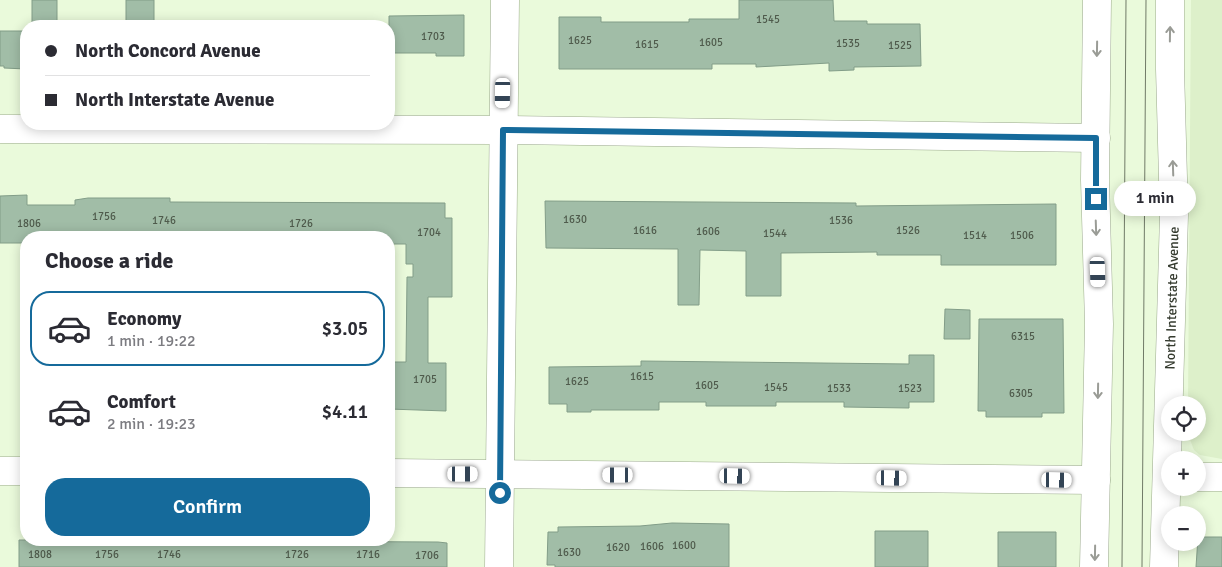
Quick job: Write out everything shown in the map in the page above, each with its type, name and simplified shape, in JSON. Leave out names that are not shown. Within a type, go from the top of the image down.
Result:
[{"type":"street","points":[[499,567],[504,0]]},
{"type":"street","points":[[1094,567],[1099,324],[1096,138],[1097,0]]},
{"type":"street","name":"North Interstate Avenue","points":[[1169,451],[1174,215],[1170,0]]},
{"type":"street","points":[[0,129],[20,129]]},
{"type":"street","points":[[395,130],[1096,138]]},
{"type":"street","points":[[0,471],[20,471]]},
{"type":"street","points":[[395,473],[1096,480]]},
{"type":"street","points":[[1206,477],[1222,477]]},
{"type":"street","name":"North Interstate Avenue","points":[[1164,567],[1167,496]]},
{"type":"shaded area","points":[[1191,0],[1222,0],[1222,459],[1206,456],[1206,451],[1194,450],[1191,441],[1206,441],[1206,396],[1188,396]]},
{"type":"building","points":[[32,0],[57,0],[57,20],[32,20]]},
{"type":"building","points":[[126,0],[154,0],[154,20],[126,20]]},
{"type":"building","points":[[739,0],[833,0],[834,21],[867,21],[867,24],[920,24],[921,66],[854,67],[854,70],[829,71],[829,63],[756,67],[756,64],[712,64],[712,69],[559,69],[559,17],[601,17],[601,22],[689,22],[689,19],[739,19]]},
{"type":"building","points":[[464,15],[464,56],[436,56],[436,53],[395,53],[395,20],[389,20],[389,16]]},
{"type":"building","points":[[0,31],[20,31],[20,69],[0,66]]},
{"type":"building","points":[[27,195],[27,205],[75,205],[75,200],[88,198],[170,198],[170,202],[445,203],[445,218],[452,218],[452,297],[428,297],[428,363],[446,363],[446,411],[395,409],[395,362],[406,362],[407,277],[413,277],[413,264],[406,264],[406,244],[395,244],[395,231],[20,231],[20,243],[0,243],[0,196]]},
{"type":"building","points":[[545,201],[856,203],[856,206],[1056,204],[1056,265],[941,265],[941,255],[877,255],[877,252],[781,253],[781,296],[746,296],[746,251],[700,250],[699,305],[678,305],[678,249],[546,248]]},
{"type":"building","points":[[945,309],[970,310],[970,339],[944,339]]},
{"type":"building","points":[[979,319],[1063,319],[1064,413],[1042,413],[1042,417],[986,417],[986,411],[978,411]]},
{"type":"building","points":[[909,355],[934,355],[934,402],[909,402],[909,408],[844,407],[844,402],[776,402],[776,406],[706,406],[706,402],[659,402],[659,410],[591,410],[591,412],[567,412],[567,404],[549,404],[549,367],[641,366],[641,361],[909,364]]},
{"type":"building","points":[[672,523],[729,524],[729,567],[555,567],[555,565],[547,565],[548,532],[558,532],[558,527],[640,526]]},
{"type":"building","points":[[875,531],[928,531],[928,567],[875,567]]},
{"type":"building","points":[[998,532],[1056,532],[1056,567],[998,567]]},
{"type":"building","points":[[1206,537],[1222,537],[1222,567],[1196,567],[1197,551],[1206,551]]},
{"type":"building","points":[[19,540],[20,546],[395,546],[395,542],[447,543],[447,567],[19,567]]},
{"type":"tram line","points":[[1122,567],[1126,0]]},
{"type":"tram line","points":[[1142,567],[1146,0]]},
{"type":"route","points":[[500,493],[503,130],[1096,138],[1096,199]]}]
